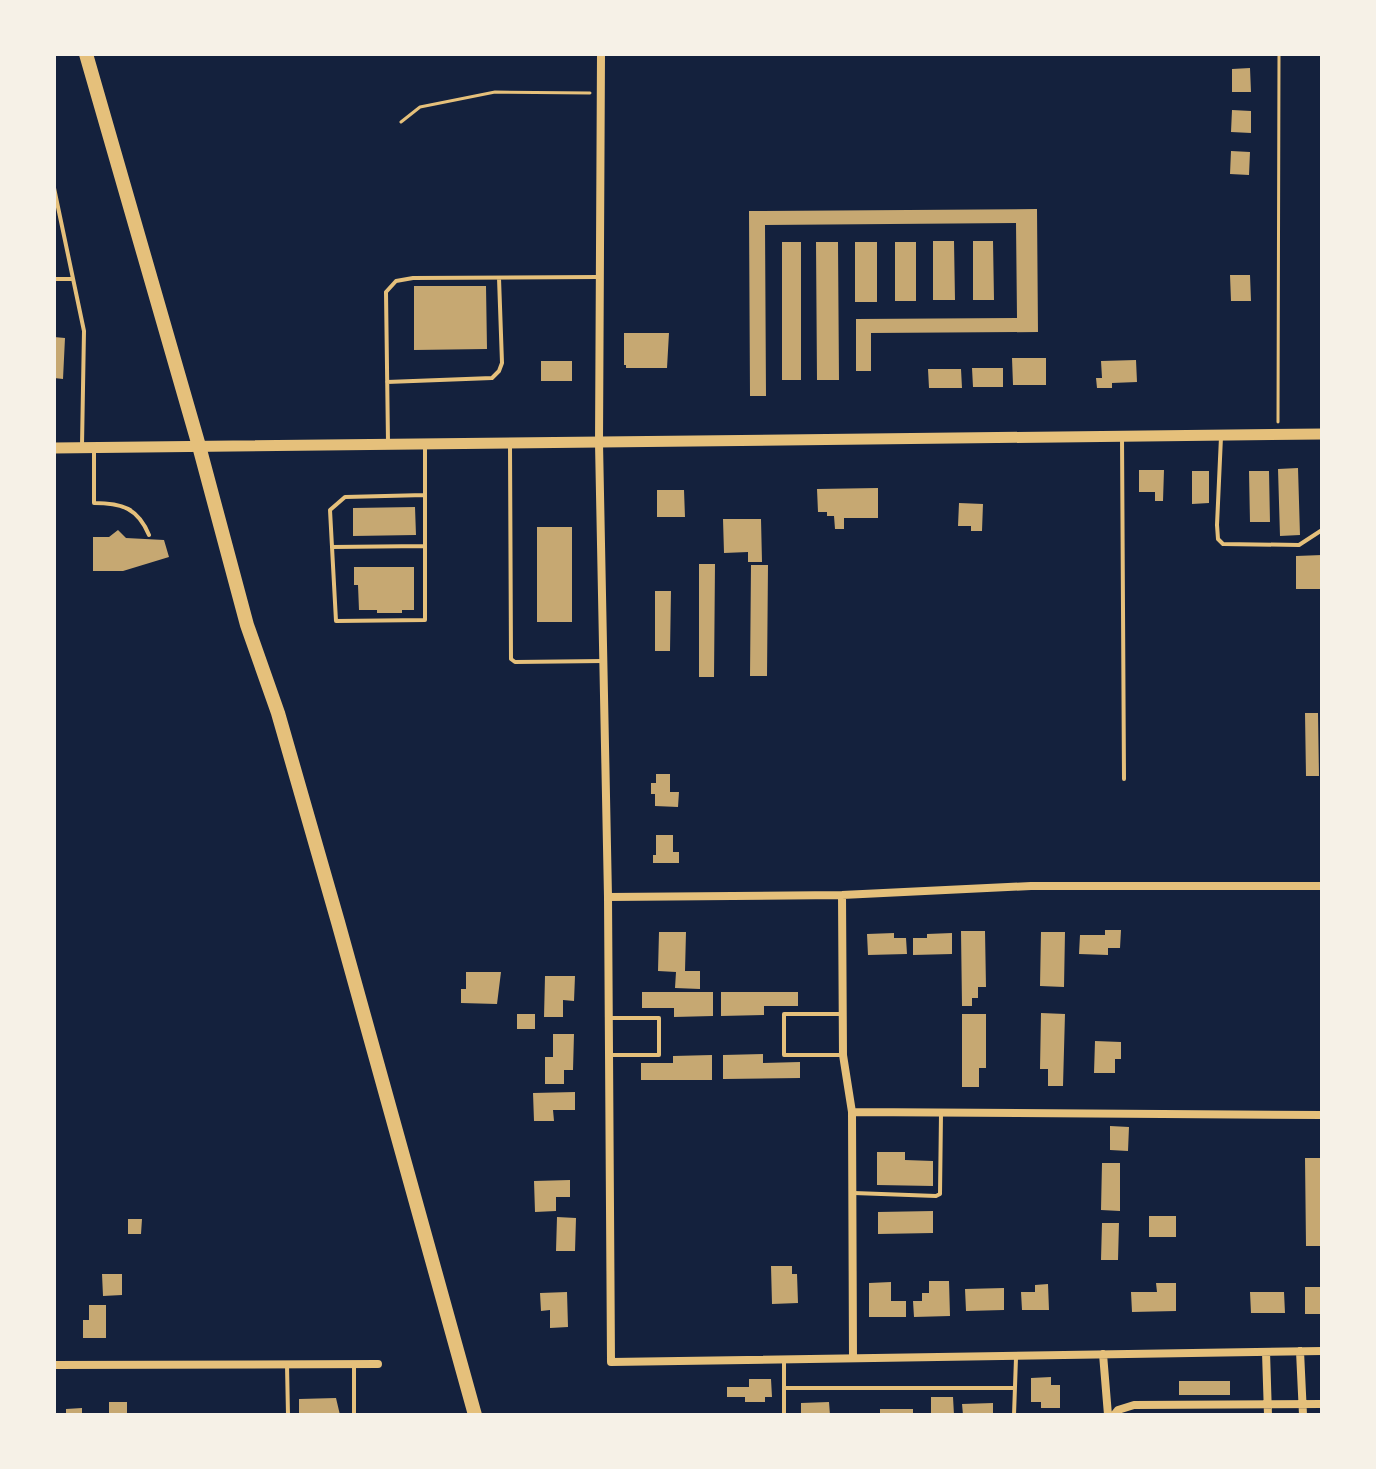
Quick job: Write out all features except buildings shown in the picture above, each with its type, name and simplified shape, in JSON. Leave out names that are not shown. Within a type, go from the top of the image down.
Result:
[{"type":"highway","points":[[86,54],[247,625],[278,713],[475,1415]]},
{"type":"street","points":[[601,54],[599,443],[608,897],[611,1362],[1322,1351]]},
{"type":"street","points":[[54,448],[1322,434]]},
{"type":"street","points":[[608,897],[842,895],[1031,886],[1322,886]]},
{"type":"street","points":[[842,895],[843,1055],[852,1112],[853,1358]]},
{"type":"street","points":[[852,1112],[1322,1115]]},
{"type":"street","points":[[1300,1351],[1303,1415]]},
{"type":"street","points":[[1266,1352],[1268,1415]]},
{"type":"street","points":[[1103,1354],[1108,1415]]},
{"type":"street","points":[[54,1365],[378,1364]]},
{"type":"street","points":[[1114,1415],[1118,1410],[1134,1405],[1322,1404]]},
{"type":"lane","points":[[54,188],[84,331],[88,447],[94,503],[115,503],[132,509],[149,535]]},
{"type":"lane","points":[[388,445],[386,292],[396,281],[413,278],[601,277]]},
{"type":"lane","points":[[387,382],[492,378],[502,363],[499,278]]},
{"type":"lane","points":[[54,279],[73,279]]},
{"type":"lane","points":[[1122,434],[1124,779]]},
{"type":"lane","points":[[1222,434],[1217,525],[1218,539],[1223,544],[1299,545],[1322,530]]},
{"type":"lane","points":[[510,444],[511,659],[515,662],[603,661]]},
{"type":"lane","points":[[425,445],[425,495],[425,620],[336,621],[330,510],[345,497],[425,495]]},
{"type":"lane","points":[[332,547],[425,546]]},
{"type":"lane","points":[[843,1014],[784,1014],[784,1055],[843,1055]]},
{"type":"lane","points":[[608,1018],[659,1018],[659,1055],[609,1055]]},
{"type":"lane","points":[[852,1193],[940,1194],[941,1114]]},
{"type":"lane","points":[[1014,1415],[1016,1356]]},
{"type":"lane","points":[[784,1359],[784,1415]]},
{"type":"lane","points":[[287,1364],[288,1415]]},
{"type":"lane","points":[[354,1364],[354,1415]]},
{"type":"lane","points":[[784,1388],[1015,1388]]},
{"type":"path","points":[[1278,433],[1279,54]]},
{"type":"path","points":[[401,122],[420,107],[495,92],[602,93]]}]
